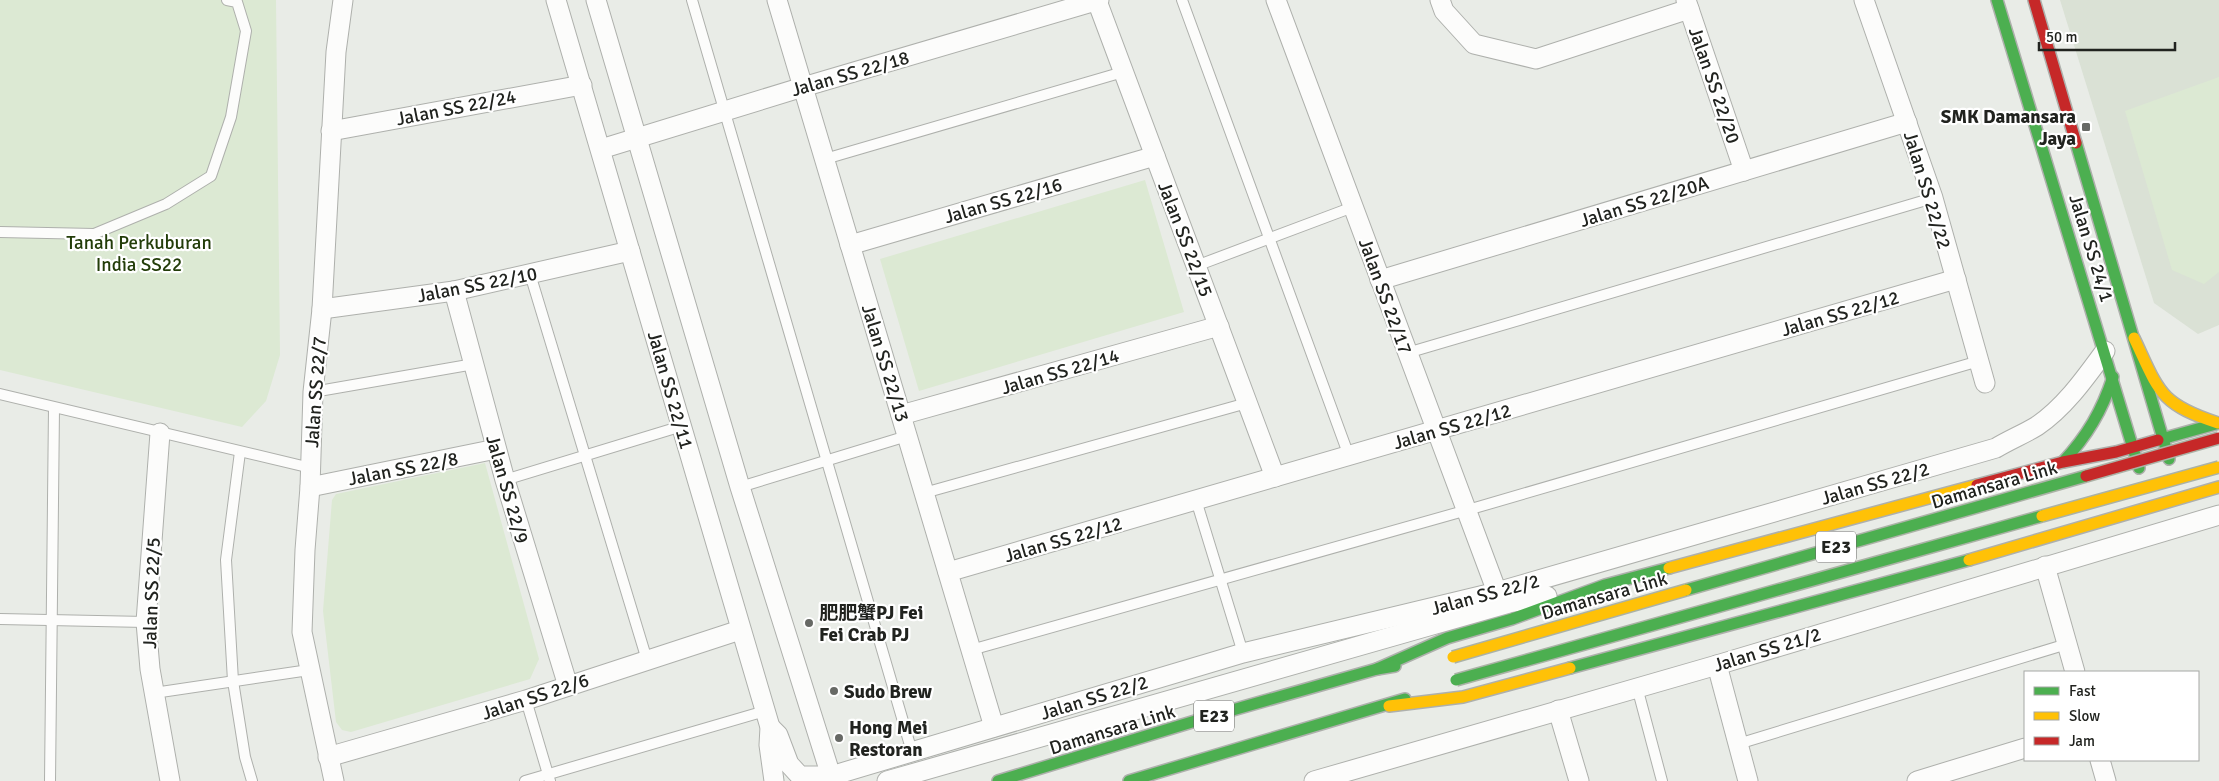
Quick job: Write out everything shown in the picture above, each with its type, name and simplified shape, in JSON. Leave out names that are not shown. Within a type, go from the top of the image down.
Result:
[{"type":"main road","name":"Jalan SS 24/1","points":[[1997,0],[2152,507]]},
{"type":"main road","name":"Jalan SS 24/1","points":[[2034,0],[2181,498]]},
{"type":"main road","points":[[2134,338],[2159,389],[2173,404],[2189,413],[2218,423]]},
{"type":"main road","points":[[2063,462],[2094,426],[2113,377]]},
{"type":"main road","points":[[1377,669],[1447,638],[1512,619],[1604,585],[2063,462],[2133,447],[2218,423]]},
{"type":"main road","name":"Damansara Link","points":[[1448,658],[2219,438]]},
{"type":"main road","name":"E23","points":[[1452,681],[2219,467]]},
{"type":"main road","points":[[1969,487],[2008,494],[2020,511],[2020,525],[2017,534],[1989,554]]},
{"type":"main road","points":[[1389,706],[1463,697],[1989,554],[2219,488]]},
{"type":"main road","name":"Damansara Link","points":[[998,781],[1216,715],[1377,669],[1425,662]]},
{"type":"main road","name":"E23","points":[[1129,781],[1284,734],[1389,706],[1431,689]]},
{"type":"main road","points":[[1146,781],[1158,772]]},
{"type":"street","name":"Jalan SS 22/7","points":[[334,781],[302,632],[313,392],[322,309],[330,131],[336,52],[343,0]]},
{"type":"street","name":"Jalan SS 22/11","points":[[556,0],[682,426],[740,630],[768,719],[769,745],[774,781]]},
{"type":"street","points":[[596,0],[740,487],[831,776]]},
{"type":"street","name":"Jalan SS 22/18","points":[[601,149],[1098,0]]},
{"type":"street","name":"Jalan SS 22/15","points":[[1098,0],[1275,477]]},
{"type":"street","name":"Jalan SS 22/17","points":[[1276,0],[1496,592]]},
{"type":"street","points":[[1440,0],[1444,10],[1474,44],[1536,59],[1687,5]]},
{"type":"street","name":"Jalan SS 22/22","points":[[1864,0],[1933,198],[1985,383]]},
{"type":"street","name":"Jalan SS 22/13","points":[[781,1],[803,87],[994,727]]},
{"type":"street","name":"Jalan SS 22/20","points":[[1687,5],[1744,171]]},
{"type":"street","name":"Jalan SS 22/24","points":[[330,131],[582,84]]},
{"type":"street","name":"Jalan SS 22/20A","points":[[1380,280],[1907,122]]},
{"type":"street","name":"Jalan SS 22/16","points":[[850,245],[1155,156]]},
{"type":"street","name":"Jalan SS 22/10","points":[[322,309],[454,291],[630,251]]},
{"type":"street","name":"Jalan SS 22/12","points":[[948,572],[1956,279]]},
{"type":"street","name":"Jalan SS 22/9","points":[[454,291],[496,449],[568,686]]},
{"type":"street","name":"Jalan SS 22/14","points":[[901,415],[1219,326]]},
{"type":"street","name":"Jalan SS 22/2","points":[[768,719],[778,735],[790,764],[800,776],[831,776],[1243,653],[1496,592],[1996,448],[2037,425],[2050,414],[2086,376],[2105,351]]},
{"type":"street","name":"Jalan SS 22/5","points":[[160,433],[146,622],[150,669],[170,781]]},
{"type":"street","name":"Jalan SS 22/8","points":[[310,487],[496,449]]},
{"type":"street","name":"Jalan SS 21/2","points":[[1314,781],[1637,688],[2219,515]]},
{"type":"street","points":[[2045,566],[2075,671]]},
{"type":"street","points":[[887,781],[1510,603],[1604,585]]},
{"type":"street","name":"Jalan SS 22/6","points":[[328,757],[526,700],[740,630]]},
{"type":"street","points":[[1717,664],[1748,781]]},
{"type":"street","points":[[1558,710],[1579,781]]},
{"type":"street","points":[[1917,781],[2024,748]]},
{"type":"street","points":[[2100,761],[2106,781]]},
{"type":"lane","points":[[0,232],[94,234],[166,204],[211,176],[231,117],[246,31],[237,2],[227,0]]},
{"type":"lane","points":[[692,0],[912,752]]},
{"type":"lane","points":[[1182,0],[1349,456]]},
{"type":"lane","points":[[825,159],[1124,72]]},
{"type":"lane","points":[[1407,353],[1933,198]]},
{"type":"lane","points":[[1196,266],[1353,207]]},
{"type":"lane","points":[[530,274],[647,660]]},
{"type":"lane","points":[[971,650],[1466,510],[1978,361]]},
{"type":"lane","points":[[313,392],[474,364]]},
{"type":"lane","points":[[0,394],[311,468]]},
{"type":"lane","points":[[924,493],[1247,403]]},
{"type":"lane","points":[[50,781],[54,408]]},
{"type":"lane","points":[[505,480],[682,426]]},
{"type":"lane","points":[[740,487],[907,436]]},
{"type":"lane","points":[[240,452],[226,560],[233,681],[245,757],[252,781]]},
{"type":"lane","points":[[1196,500],[1243,653]]},
{"type":"lane","points":[[0,619],[146,622]]},
{"type":"lane","points":[[1738,744],[2067,644]]},
{"type":"lane","points":[[154,693],[309,670]]},
{"type":"lane","points":[[1637,688],[1662,781]]},
{"type":"lane","points":[[526,700],[549,778]]},
{"type":"lane","points":[[524,781],[549,778],[768,719]]},
{"type":"shaded area","points":[[2060,0],[2219,0],[2219,325],[2198,334],[2154,303]]},
{"type":"green space","name":"Tanah Perkuburan India SS22","points":[[0,0],[276,0],[280,355],[266,401],[242,427],[0,370]]},
{"type":"green space","points":[[2219,77],[2219,272],[2204,284],[2172,270],[2125,111]]},
{"type":"green space","points":[[1145,180],[1184,312],[919,391],[880,259]]},
{"type":"green space","points":[[485,463],[539,659],[530,679],[351,732],[342,730],[336,722],[323,611],[332,500],[336,494]]},
{"type":"traffic: fast","points":[[1997,0],[2139,468]]},
{"type":"traffic: fast","points":[[2076,143],[2169,459]]},
{"type":"traffic: fast","points":[[2063,462],[2093,422],[2104,401],[2113,377]]},
{"type":"traffic: fast","points":[[2158,440],[2219,423]]},
{"type":"traffic: fast","points":[[1686,590],[2086,476]]},
{"type":"traffic: fast","points":[[1456,680],[2042,516]]},
{"type":"traffic: fast","points":[[1570,668],[1969,560]]},
{"type":"traffic: fast","points":[[1377,669],[1447,638],[1512,619],[1605,585],[1669,568]]},
{"type":"traffic: fast","points":[[998,781],[1215,715],[1377,669],[1395,666]]},
{"type":"traffic: fast","points":[[1129,781],[1405,699]]},
{"type":"traffic: slow","points":[[2134,338],[2149,371],[2163,393],[2172,402],[2184,409],[2218,423]]},
{"type":"traffic: slow","points":[[2042,516],[2219,467]]},
{"type":"traffic: slow","points":[[1669,568],[1977,485]]},
{"type":"traffic: slow","points":[[1969,560],[2219,487]]},
{"type":"traffic: slow","points":[[1453,657],[1686,590]]},
{"type":"traffic: slow","points":[[1389,706],[1463,697],[1570,668]]},
{"type":"traffic: jam","points":[[2034,0],[2076,143]]},
{"type":"traffic: jam","points":[[2086,476],[2219,438]]},
{"type":"traffic: jam","points":[[1977,485],[2063,462],[2116,452],[2158,440]]},
{"type":"place","name":"SMK Damansara Jaya","points":[[2086,127]]},
{"type":"place","name":"肥肥蟹PJ Fei Fei Crab PJ","points":[[809,623]]},
{"type":"place","name":"Sudo Brew","points":[[834,691]]},
{"type":"place","name":"Hong Mei Restoran","points":[[839,738]]}]
